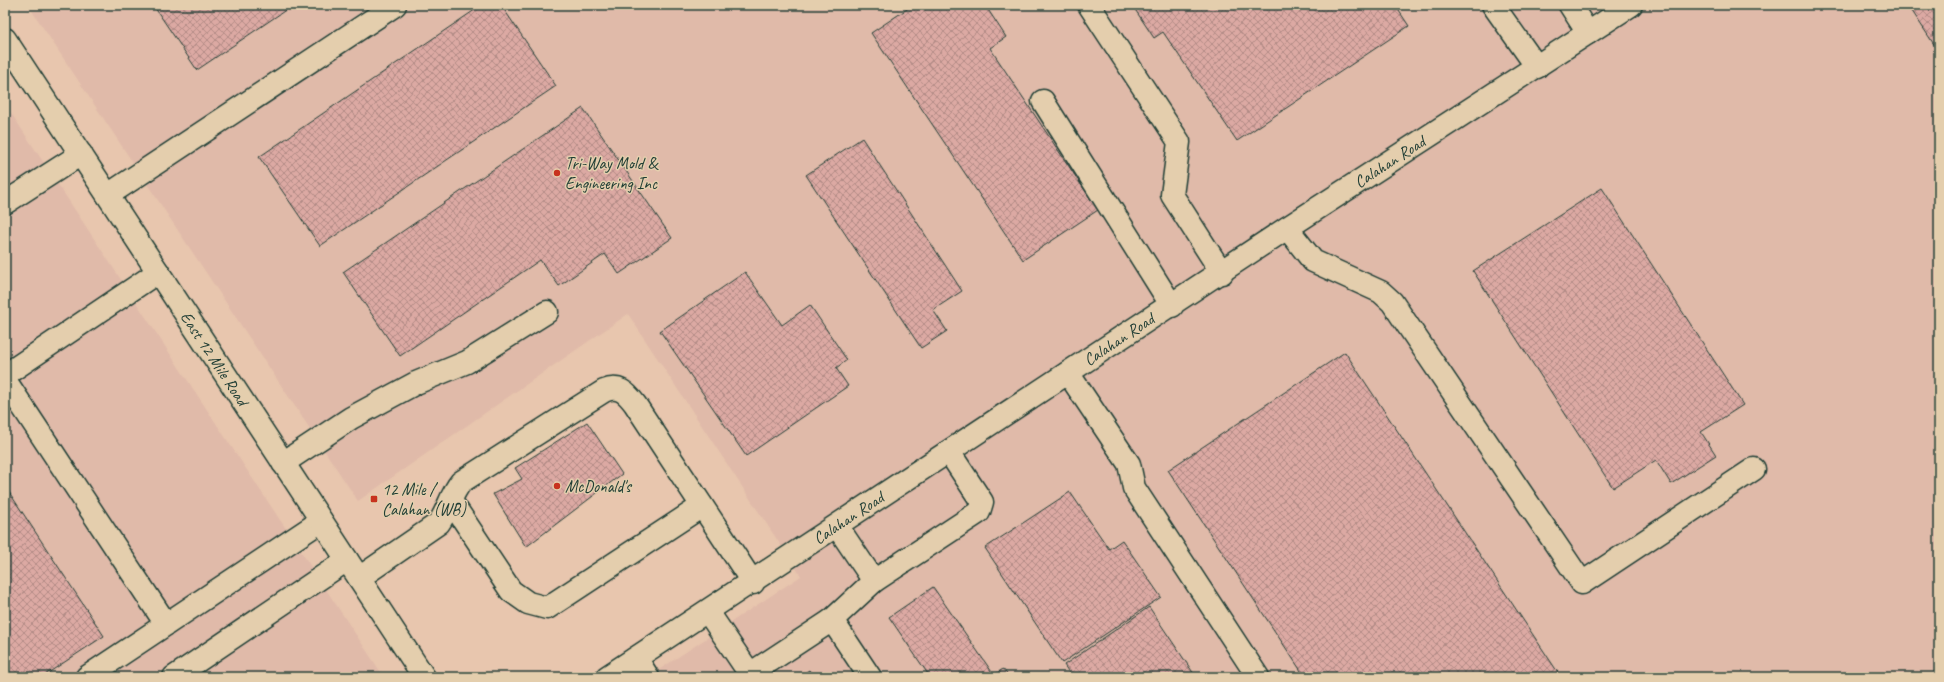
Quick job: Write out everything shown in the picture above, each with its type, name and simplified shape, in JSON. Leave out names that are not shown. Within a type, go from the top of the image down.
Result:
[{"type":"street","points":[[108,195],[395,5]]},
{"type":"street","points":[[1089,5],[1179,142],[1172,194],[1222,273]]},
{"type":"street","points":[[1494,5],[1537,67]]},
{"type":"street","points":[[1570,5],[1588,33]]},
{"type":"street","name":"Calahan Road","points":[[607,677],[753,583],[1068,372],[1222,273],[1287,228],[1631,5]]},
{"type":"street","name":"East 12 Mile Road","points":[[5,39],[424,677]]},
{"type":"street","points":[[1043,101],[1172,306]]},
{"type":"street","points":[[5,202],[81,154]]},
{"type":"street","points":[[1287,228],[1313,260],[1381,292],[1392,302],[1582,583],[1754,468]]},
{"type":"street","points":[[5,375],[158,272]]},
{"type":"street","points":[[284,463],[350,418],[416,383],[467,362],[547,312]]},
{"type":"street","points":[[1068,372],[1129,464],[1134,488],[1258,677]]},
{"type":"street","points":[[5,380],[166,624]]},
{"type":"street","points":[[359,578],[438,522],[446,512],[454,490],[462,482],[604,391],[612,388],[620,388],[626,392],[635,404],[753,583]]},
{"type":"street","points":[[708,612],[748,676],[832,620],[874,581],[979,512],[982,502],[949,452]]},
{"type":"street","points":[[451,501],[511,591],[528,603],[547,608],[702,506]]},
{"type":"street","points":[[87,677],[321,521]]},
{"type":"street","points":[[837,526],[874,581]]},
{"type":"street","points":[[174,677],[347,560]]},
{"type":"street","points":[[832,620],[870,677]]},
{"type":"street","points":[[636,658],[648,677]]},
{"type":"shaded area","points":[[28,5],[1939,5],[1939,677],[648,677],[801,576],[628,314],[358,501]]},
{"type":"shaded area","points":[[5,104],[184,375],[384,677],[5,677]]},
{"type":"building","points":[[153,5],[293,5],[197,70]]},
{"type":"building","points":[[482,5],[501,5],[556,86],[320,246],[259,157]]},
{"type":"building","points":[[913,5],[985,5],[1006,37],[990,48],[1098,210],[1023,260],[871,33]]},
{"type":"building","points":[[1132,5],[1395,5],[1409,26],[1237,141],[1163,32],[1154,38]]},
{"type":"building","points":[[1908,5],[1939,5],[1939,52]]},
{"type":"building","name":"Tri-Way Mold & Engineering Inc","points":[[583,108],[672,238],[619,274],[605,254],[559,286],[540,260],[400,356],[343,272]]},
{"type":"building","points":[[862,138],[962,291],[933,310],[947,331],[921,348],[806,175]]},
{"type":"building","points":[[1602,188],[1743,405],[1701,432],[1716,455],[1671,484],[1656,460],[1613,488],[1473,271]]},
{"type":"building","points":[[745,272],[782,325],[810,305],[847,360],[836,368],[848,386],[746,456],[660,331]]},
{"type":"building","points":[[1345,352],[1561,677],[1305,677],[1168,470]]},
{"type":"building","name":"McDonald's","points":[[587,422],[622,474],[526,547],[493,494],[522,479],[515,468]]},
{"type":"building","points":[[5,486],[104,636],[42,677],[5,677]]},
{"type":"building","points":[[1070,492],[1109,549],[1122,540],[1161,597],[1062,663],[985,548]]},
{"type":"building","points":[[933,587],[994,675],[1003,669],[1009,677],[930,677],[889,617]]},
{"type":"building","points":[[1149,607],[1196,677],[1072,677],[1064,665]]},
{"type":"building","points":[[809,670],[814,677],[799,677]]},
{"type":"place","name":"Tri-Way Mold & Engineering Inc","points":[[557,173]]},
{"type":"place","name":"McDonald's","points":[[557,486]]},
{"type":"place","name":"12 Mile / Calahan (WB)","points":[[374,499]]}]
